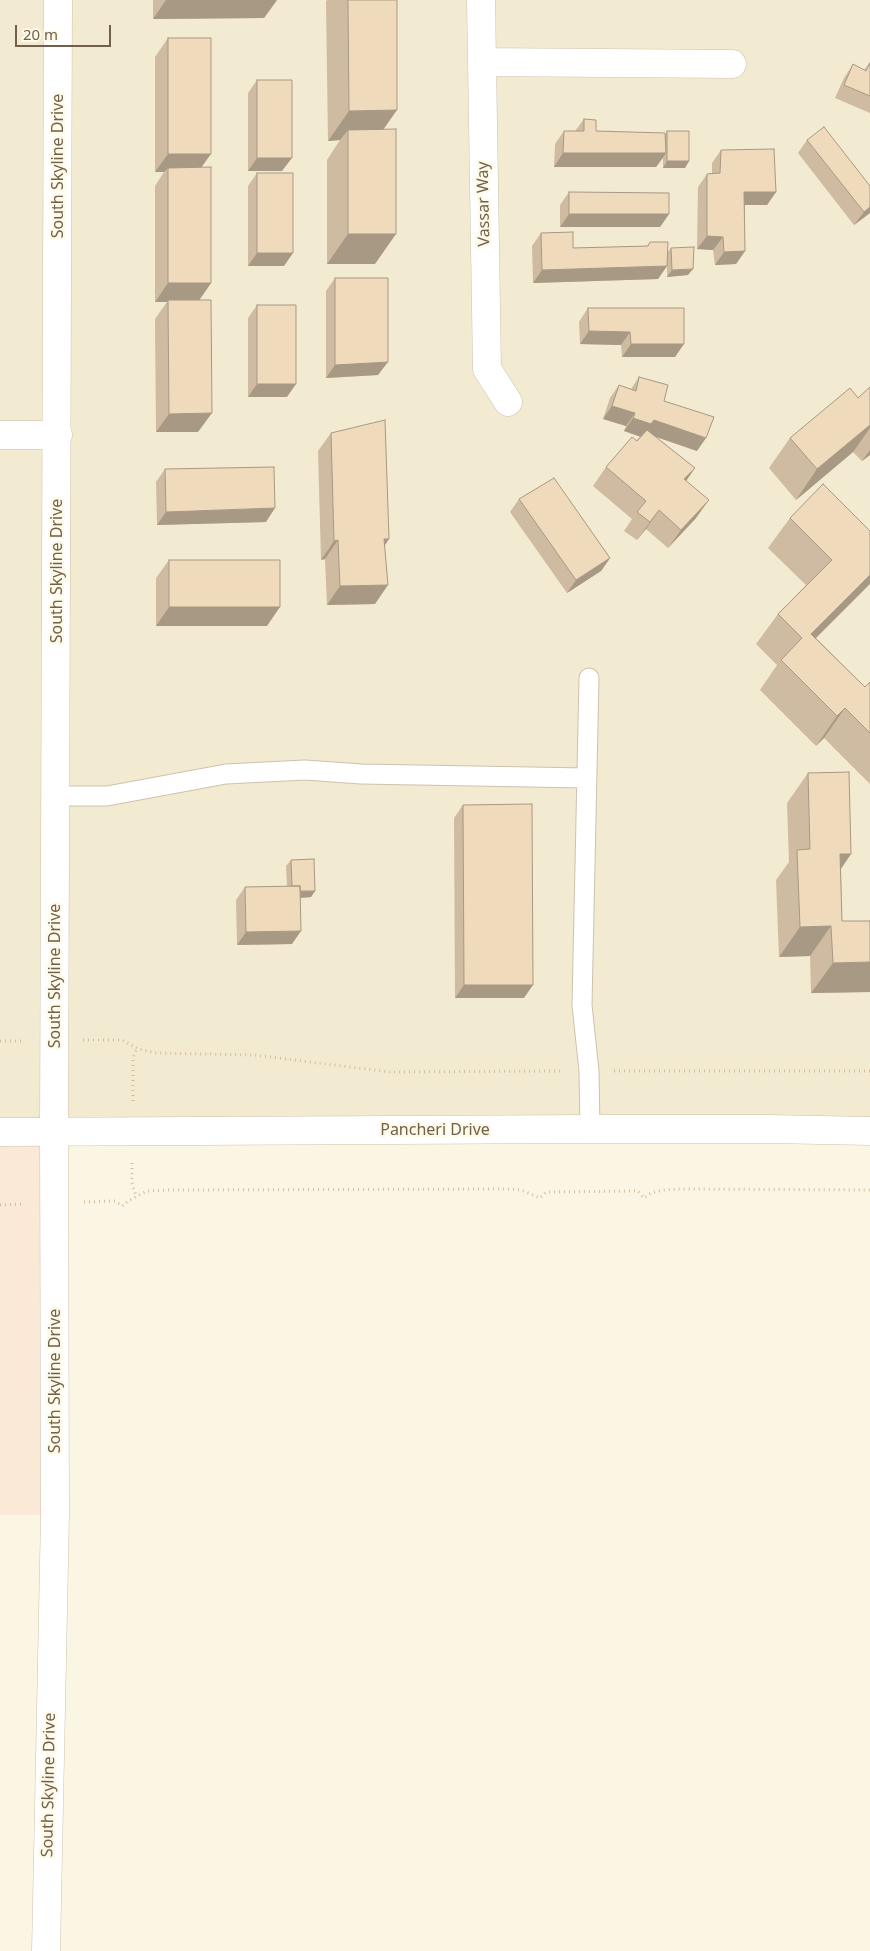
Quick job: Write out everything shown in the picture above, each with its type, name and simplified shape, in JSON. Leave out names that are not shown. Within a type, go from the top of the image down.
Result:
[{"type":"main road","name":"South Skyline Drive","points":[[46,1951],[55,1515],[54,1132],[58,435],[58,0]]},
{"type":"main road","name":"Vassar Way","points":[[481,0],[487,369],[508,402]]},
{"type":"main road","points":[[482,62],[732,64]]},
{"type":"main road","points":[[0,435],[58,435]]},
{"type":"main road","name":"Pancheri Drive","points":[[0,1132],[590,1129],[870,1131]]},
{"type":"lane","points":[[589,678],[582,1005],[589,1071],[590,1129]]},
{"type":"lane","points":[[56,796],[107,796],[226,774],[305,770],[361,774],[587,778]]},
{"type":"path","points":[[122,1040],[138,1049],[156,1054],[255,1055],[389,1072],[870,1072]]},
{"type":"path","points":[[122,1206],[147,1191],[167,1190],[505,1189],[521,1190],[540,1198],[546,1192],[638,1191],[644,1198],[663,1190],[681,1189],[870,1190]]},
{"type":"shaded area","points":[[0,0],[870,0],[870,1134],[0,1132]]},
{"type":"shaded area","points":[[0,1132],[54,1132],[55,1515],[0,1515]]},
{"type":"building","points":[[348,0],[397,0],[397,110],[349,111]]},
{"type":"building","points":[[168,38],[211,38],[211,154],[168,154]]},
{"type":"building","points":[[870,63],[870,96],[844,85],[853,64],[866,71]]},
{"type":"building","points":[[257,80],[292,80],[292,158],[257,158]]},
{"type":"building","points":[[584,119],[596,120],[596,131],[665,133],[666,153],[563,153],[564,131],[584,131]]},
{"type":"building","points":[[824,127],[870,186],[870,207],[864,212],[807,140]]},
{"type":"building","points":[[396,129],[396,234],[348,234],[348,130]]},
{"type":"building","points":[[667,131],[689,131],[689,161],[667,161]]},
{"type":"building","points":[[774,149],[776,192],[744,192],[745,251],[724,252],[723,237],[707,236],[707,174],[720,173],[721,150]]},
{"type":"building","points":[[211,167],[211,283],[168,283],[168,168]]},
{"type":"building","points":[[257,173],[293,173],[293,253],[257,253]]},
{"type":"building","points":[[569,192],[669,193],[669,214],[569,214]]},
{"type":"building","points":[[573,232],[573,248],[648,246],[650,242],[668,242],[667,266],[542,270],[541,233]]},
{"type":"building","points":[[694,247],[693,269],[672,270],[671,248]]},
{"type":"building","points":[[335,278],[388,278],[388,362],[335,365]]},
{"type":"building","points":[[168,300],[211,300],[212,413],[169,414]]},
{"type":"building","points":[[257,305],[296,305],[296,384],[257,384]]},
{"type":"building","points":[[588,308],[684,308],[684,344],[631,344],[630,332],[589,331]]},
{"type":"building","points":[[639,377],[668,385],[664,401],[714,417],[706,438],[654,420],[651,424],[633,418],[635,413],[612,406],[619,385],[636,391]]},
{"type":"building","points":[[870,387],[870,425],[817,469],[790,438],[850,388],[858,398]]},
{"type":"building","points":[[385,420],[389,539],[384,539],[388,585],[340,586],[338,540],[334,541],[331,433]]},
{"type":"building","points":[[647,430],[695,468],[684,479],[709,500],[681,530],[659,510],[650,522],[637,512],[646,501],[606,467],[632,437],[637,441]]},
{"type":"building","points":[[274,467],[275,508],[166,512],[165,469]]},
{"type":"building","points":[[554,478],[610,558],[576,580],[519,499]]},
{"type":"building","points":[[823,484],[870,531],[870,575],[811,634],[865,687],[870,682],[870,733],[845,708],[837,716],[781,660],[802,638],[778,614],[832,560],[790,518]]},
{"type":"building","points":[[169,560],[280,560],[280,607],[169,607]]},
{"type":"building","points":[[849,772],[851,854],[840,854],[842,921],[870,921],[870,962],[833,963],[831,926],[800,927],[797,850],[810,849],[808,773]]},
{"type":"building","points":[[532,804],[533,985],[464,985],[463,805]]},
{"type":"building","points":[[314,859],[315,891],[300,891],[300,886],[292,886],[291,860]]},
{"type":"building","points":[[300,886],[301,931],[246,932],[245,887]]}]
